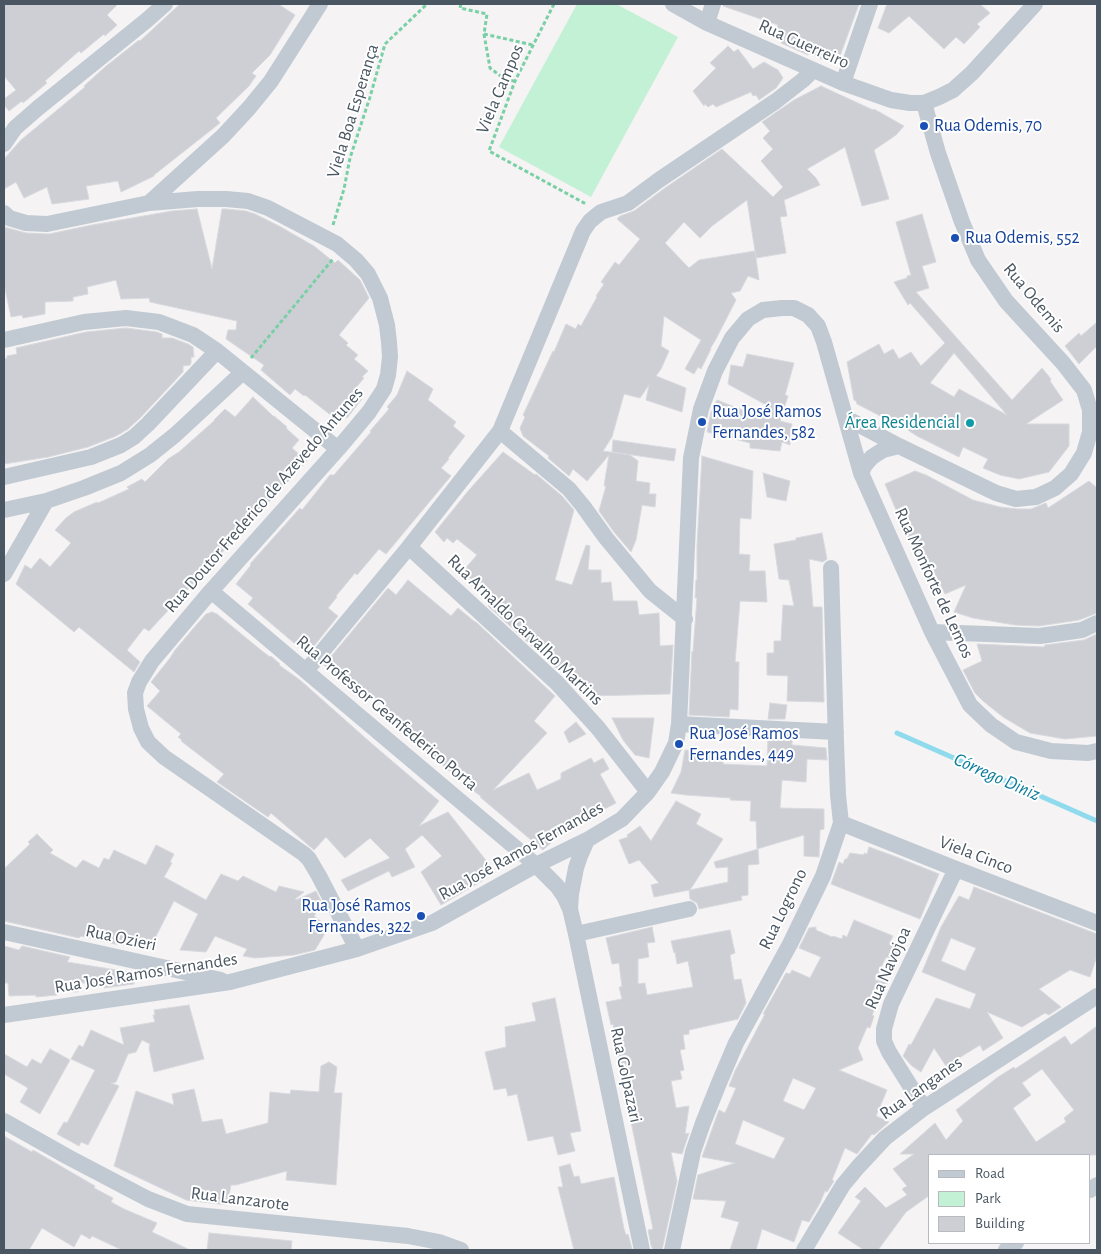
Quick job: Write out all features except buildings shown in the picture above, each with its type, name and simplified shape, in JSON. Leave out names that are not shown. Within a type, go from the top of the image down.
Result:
[{"type":"street","points":[[4,144],[15,128],[38,108],[165,4]]},
{"type":"street","points":[[149,203],[223,136],[249,108],[271,81],[320,4]]},
{"type":"street","name":"Rua Guerreiro","points":[[673,4],[707,22],[843,84],[891,100],[924,103]]},
{"type":"street","points":[[707,22],[713,4]]},
{"type":"street","points":[[843,84],[870,4]]},
{"type":"street","points":[[924,103],[953,90],[972,73],[1035,4]]},
{"type":"street","points":[[306,671],[409,547],[500,431],[583,231],[590,221],[601,212],[628,203],[667,174],[776,101],[804,80],[813,70]]},
{"type":"street","name":"Rua Odemis","points":[[846,418],[996,493],[1016,499],[1036,497],[1055,488],[1071,474],[1084,452],[1090,432],[1090,410],[1084,390],[1063,363],[1006,301],[978,260],[962,222],[938,153],[924,103]]},
{"type":"street","name":"Rua Doutor Frederico de Azevedo Antunes","points":[[4,213],[9,218],[26,223],[47,224],[149,203],[198,199],[248,201],[268,208],[336,244],[356,260],[368,274],[380,298],[387,325],[390,357],[384,389],[369,412],[338,449],[211,591],[152,661],[139,682],[136,693],[136,709],[141,728],[148,742],[164,757],[304,854],[319,876],[357,949]]},
{"type":"street","name":"Rua José Ramos Fernandes","points":[[4,1015],[230,982],[357,949],[432,923],[536,865],[587,840],[622,819],[648,792],[662,772],[676,743],[680,724],[691,458],[701,409],[715,371],[732,338],[748,319],[764,310],[794,308],[808,315],[818,326],[824,342]]},
{"type":"street","points":[[4,340],[84,322],[126,318],[159,322],[193,335],[217,351],[338,449]]},
{"type":"street","name":"Rua Monforte de Lemos","points":[[824,342],[861,473],[932,632],[970,705],[991,725],[1016,742],[1051,751],[1097,752]]},
{"type":"street","points":[[4,477],[91,457],[121,445],[134,437],[148,424],[217,351]]},
{"type":"street","points":[[4,510],[46,501],[121,473],[150,455],[175,435],[242,371]]},
{"type":"street","points":[[500,431],[569,489],[650,591],[685,620]]},
{"type":"street","points":[[861,473],[872,457],[883,450],[899,446]]},
{"type":"street","points":[[4,574],[46,501]]},
{"type":"street","name":"Rua Arnaldo Carvalho Martins","points":[[409,547],[557,683],[598,728],[648,792]]},
{"type":"street","name":"Rua Logrono","points":[[672,1250],[693,1152],[712,1099],[736,1042],[790,944],[823,876],[841,823],[838,795],[831,568]]},
{"type":"street","name":"Rua Professor Geanfederico Porta","points":[[211,591],[536,865]]},
{"type":"street","points":[[932,632],[1040,636],[1082,630],[1097,623]]},
{"type":"street","points":[[680,724],[836,732]]},
{"type":"street","name":"Viela Cinco","points":[[841,823],[1097,923]]},
{"type":"street","name":"Rua Golpazari","points":[[570,909],[576,868],[587,840]]},
{"type":"street","name":"Rua Golpazari","points":[[536,865],[557,886],[570,909],[642,1250]]},
{"type":"street","name":"Rua Navojoa","points":[[924,1108],[889,1052],[884,1041],[884,1029],[891,1004],[956,869]]},
{"type":"street","points":[[576,934],[689,909]]},
{"type":"street","name":"Rua Ozieri","points":[[4,932],[230,982]]},
{"type":"street","name":"Rua Langanes","points":[[804,1250],[833,1200],[858,1166],[885,1138],[924,1108],[1097,996]]},
{"type":"street","name":"Rua Lanzarote","points":[[4,1121],[148,1199],[187,1214],[408,1236],[439,1242],[461,1250]]},
{"type":"path","name":"Viela Boa Esperança","points":[[336,244],[350,158],[385,44],[427,4]]},
{"type":"path","points":[[461,4],[460,8],[487,14],[484,34],[490,68],[506,80],[515,81]]},
{"type":"path","name":"Viela Campos","points":[[554,4],[515,81],[489,151],[601,212]]},
{"type":"path","points":[[484,34],[533,44]]},
{"type":"path","points":[[242,371],[336,244]]},
{"type":"green space","points":[[577,4],[616,4],[678,37],[591,197],[499,147]]},
{"type":"waterway","name":"Córrego Diniz","points":[[897,733],[1097,821]]},
{"type":"place","name":"Rua Odemis, 70","points":[[924,126]]},
{"type":"place","name":"Rua Odemis, 552","points":[[955,238]]},
{"type":"place","name":"Rua José Ramos Fernandes, 582","points":[[702,422]]},
{"type":"place","name":"Área Residencial","points":[[970,423]]},
{"type":"place","name":"Rua José Ramos Fernandes, 449","points":[[679,744]]},
{"type":"place","name":"Rua José Ramos Fernandes, 322","points":[[421,916]]}]
